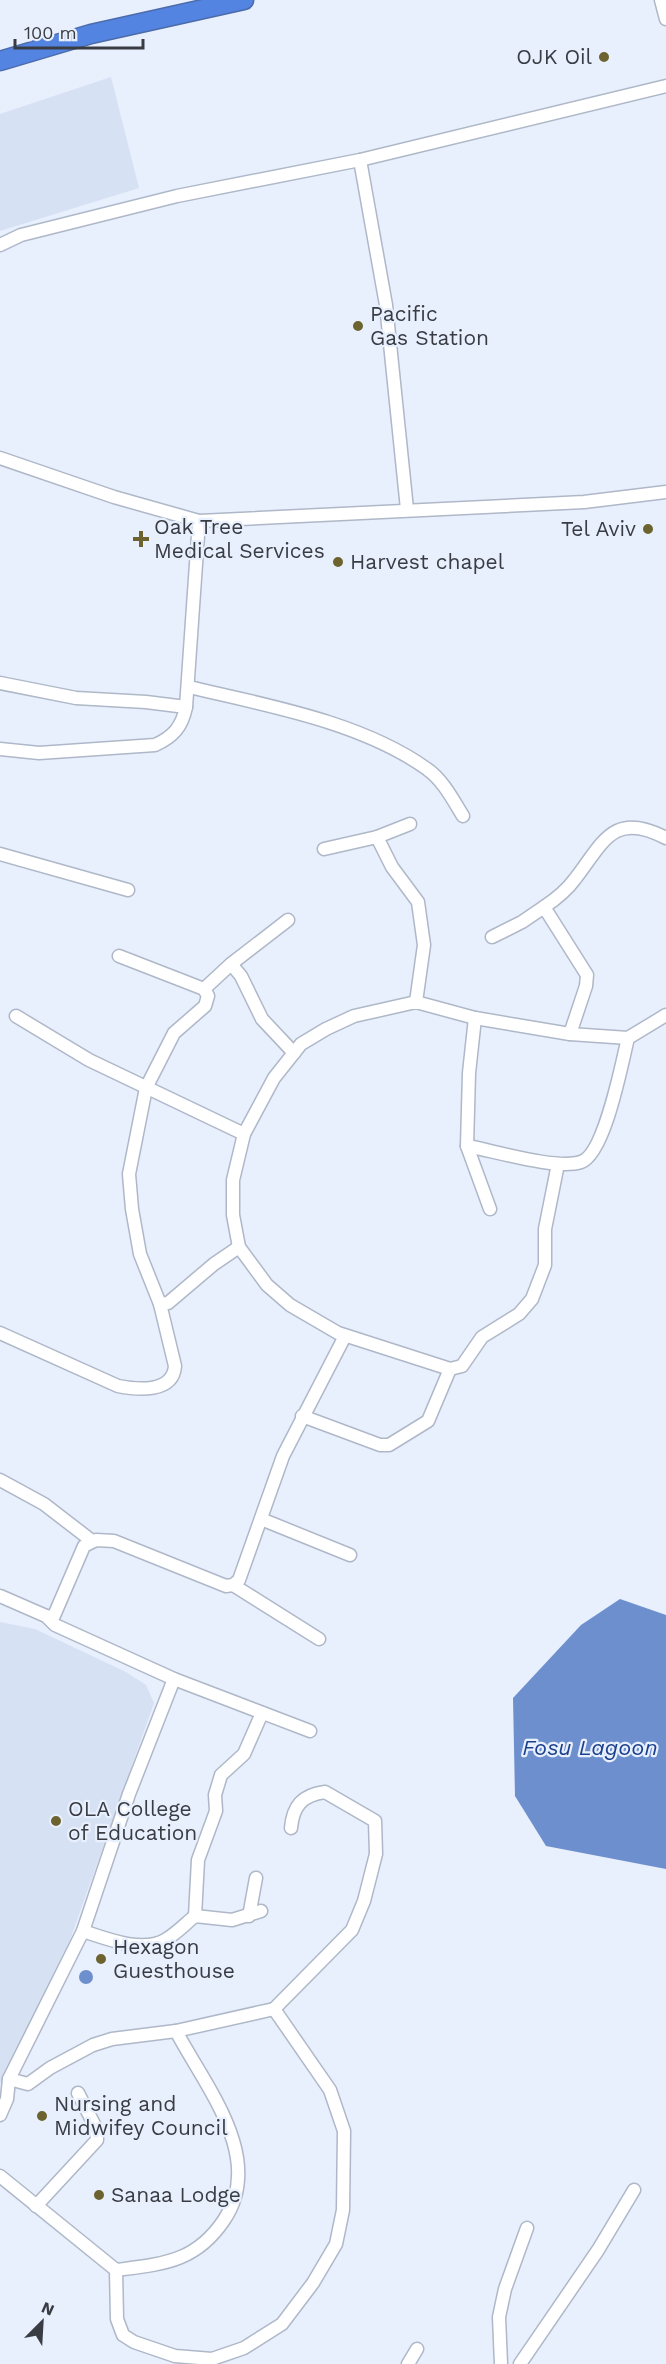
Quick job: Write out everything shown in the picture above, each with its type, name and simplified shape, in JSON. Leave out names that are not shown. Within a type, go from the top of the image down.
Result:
[{"type":"highway","points":[[0,61],[91,34],[244,0]]},
{"type":"street","points":[[661,0],[666,19]]},
{"type":"street","points":[[0,245],[21,235],[177,196],[360,159],[666,86]]},
{"type":"street","points":[[360,159],[386,305],[407,509]]},
{"type":"street","points":[[0,458],[114,497],[199,521],[584,502],[666,492]]},
{"type":"street","points":[[0,749],[39,753],[155,745],[169,738],[183,721],[189,687],[199,521]]},
{"type":"street","points":[[0,683],[76,698],[186,707]]},
{"type":"street","points":[[189,687],[258,703],[371,738],[428,769],[443,785],[464,816]]},
{"type":"street","points":[[324,849],[377,837],[410,824]]},
{"type":"street","points":[[492,937],[522,922],[544,907],[575,879],[602,841],[619,829],[632,828],[666,838]]},
{"type":"street","points":[[377,837],[392,867],[418,902],[424,945],[416,1002]]},
{"type":"street","points":[[0,854],[128,890]]},
{"type":"street","points":[[544,907],[587,975],[586,986],[570,1034]]},
{"type":"street","points":[[204,989],[231,964],[288,920]]},
{"type":"street","points":[[0,1333],[118,1386],[134,1389],[156,1387],[168,1383],[174,1376],[175,1366],[160,1304],[141,1254],[132,1209],[129,1174],[146,1088],[174,1033],[205,1006],[208,996],[204,989],[119,956]]},
{"type":"street","points":[[231,964],[241,976],[262,1019],[294,1053]]},
{"type":"street","points":[[558,1164],[545,1230],[545,1265],[532,1299],[519,1314],[482,1337],[462,1366],[450,1369],[345,1336],[290,1305],[267,1285],[239,1247],[233,1215],[233,1180],[244,1134],[274,1078],[301,1044],[318,1034],[354,1016],[416,1002],[475,1018],[570,1034],[628,1038],[666,1015]]},
{"type":"street","points":[[16,1016],[89,1060],[244,1134]]},
{"type":"street","points":[[475,1018],[469,1073],[467,1146],[490,1209]]},
{"type":"street","points":[[467,1146],[558,1164],[583,1162],[591,1154],[609,1111],[628,1038]]},
{"type":"street","points":[[160,1304],[168,1302],[214,1264],[239,1247]]},
{"type":"street","points":[[0,1596],[53,1618],[84,1546],[92,1541],[114,1541],[226,1586],[233,1585],[238,1580],[268,1494],[302,1416],[345,1336]]},
{"type":"street","points":[[302,1416],[380,1445],[389,1445],[428,1421],[450,1369]]},
{"type":"street","points":[[0,1480],[44,1504],[92,1541]]},
{"type":"street","points":[[261,1519],[350,1555]]},
{"type":"street","points":[[233,1585],[319,1639]]},
{"type":"street","points":[[46,1616],[56,1625],[174,1679],[310,1731]]},
{"type":"street","points":[[0,2115],[7,2099],[9,2079],[83,1931],[129,1794],[174,1679]]},
{"type":"street","points":[[83,1931],[121,1942],[149,1944],[168,1939],[195,1916],[198,1860],[216,1812],[215,1795],[221,1775],[244,1754],[262,1713]]},
{"type":"street","points":[[9,2079],[28,2084],[50,2068],[93,2045],[112,2039],[176,2031],[274,2009],[352,1930],[364,1900],[376,1854],[375,1821],[325,1792],[311,1794],[301,1801],[292,1815],[291,1828]]},
{"type":"street","points":[[249,1916],[256,1878]]},
{"type":"street","points":[[195,1916],[231,1920],[261,1911]]},
{"type":"street","points":[[117,2270],[117,2319],[123,2335],[134,2342],[175,2356],[212,2359],[244,2348],[282,2324],[313,2283],[336,2244],[343,2210],[344,2131],[330,2090],[274,2009]]},
{"type":"street","points":[[0,2176],[117,2270],[169,2263],[189,2254],[214,2234],[231,2210],[237,2191],[240,2167],[231,2135],[217,2104],[176,2031]]},
{"type":"street","points":[[36,2206],[97,2140],[97,2130],[78,2093]]},
{"type":"street","points":[[520,2364],[598,2250],[634,2190]]},
{"type":"street","points":[[501,2364],[499,2317],[505,2289],[527,2228]]},
{"type":"street","points":[[408,2364],[417,2349]]},
{"type":"shaded area","points":[[111,77],[139,188],[0,231],[0,114]]},
{"type":"shaded area","name":"OLA College of Education","points":[[0,1622],[35,1629],[126,1672],[146,1685],[154,1703],[70,1940],[0,2084]]},
{"type":"water","name":"Fosu Lagoon","points":[[620,1599],[666,1615],[666,1869],[546,1846],[515,1796],[513,1698],[581,1625]]},
{"type":"water","points":[[86,1970],[91,1972],[93,1977],[91,1982],[86,1984],[81,1982],[79,1977],[81,1972]]},
{"type":"place","name":"OJK Oil","points":[[604,57]]},
{"type":"place","name":"Pacific Gas Station","points":[[358,326]]},
{"type":"place","name":"Tel Aviv","points":[[648,529]]},
{"type":"place","name":"Oak Tree Medical Services","points":[[141,539]]},
{"type":"place","name":"Harvest chapel","points":[[338,562]]},
{"type":"place","name":"OLA College of Education","points":[[56,1821]]},
{"type":"place","name":"Hexagon Guesthouse","points":[[101,1959]]},
{"type":"place","name":"Nursing and Midwifey Council","points":[[42,2116]]},
{"type":"place","name":"Sanaa Lodge","points":[[99,2195]]}]
